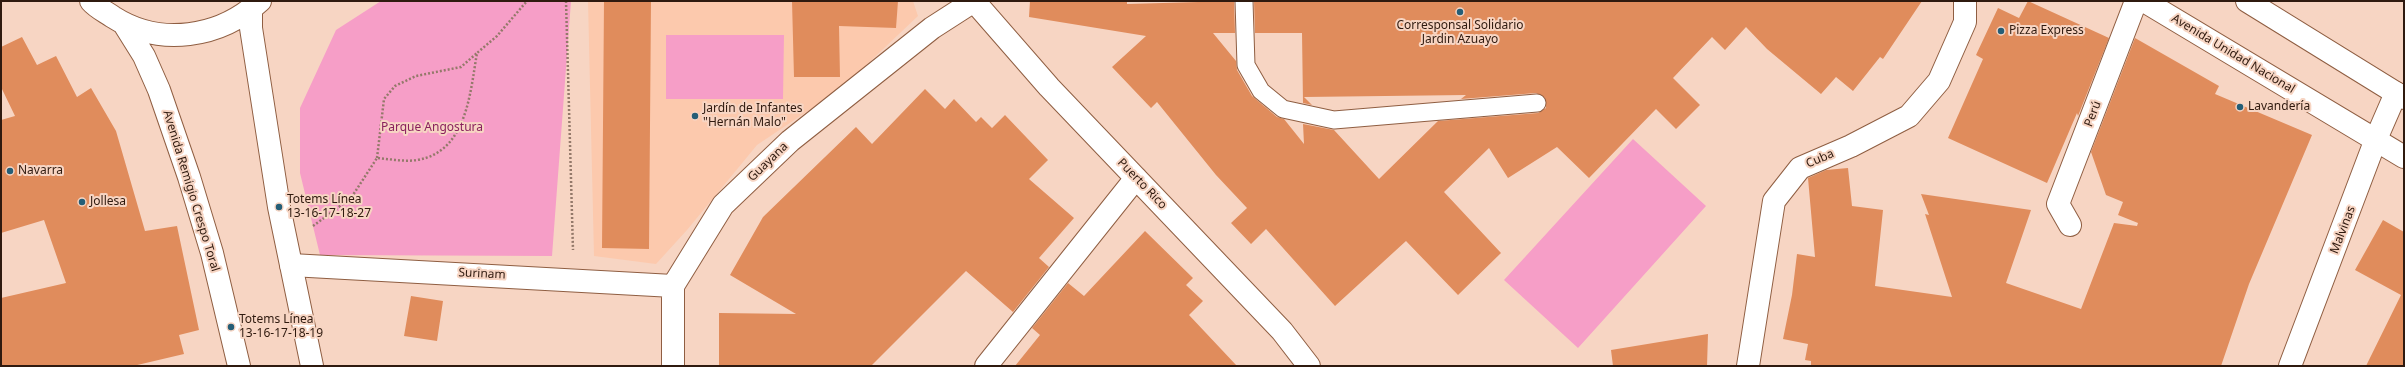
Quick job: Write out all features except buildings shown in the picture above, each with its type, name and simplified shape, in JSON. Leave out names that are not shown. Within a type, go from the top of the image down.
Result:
[{"type":"street","name":"Puerto Rico","points":[[974,1],[1049,87],[1282,331],[1309,366]]},
{"type":"street","name":"Guayana","points":[[673,286],[723,205],[784,146],[926,33],[974,1]]},
{"type":"street","name":"Cuba","points":[[1748,366],[1774,201],[1800,168],[1851,146],[1909,116],[1939,81],[1965,22],[1965,1]]},
{"type":"street","name":"Perú","points":[[2070,225],[2058,204],[2136,1]]},
{"type":"street","name":"Avenida Unidad Nacional","points":[[2144,1],[2404,157]]},
{"type":"street","points":[[2248,1],[2400,96]]},
{"type":"street","points":[[90,2],[124,24],[153,33],[174,36],[194,34],[234,20],[255,5]]},
{"type":"street","points":[[255,5],[251,28],[266,128],[289,255],[312,366]]},
{"type":"street","name":"Avenida Remigio Crespo Toral","points":[[124,24],[144,56],[159,90],[189,177],[212,253],[239,366]]},
{"type":"street","name":"Malvinas","points":[[2290,366],[2376,139],[2400,96]]},
{"type":"street","points":[[986,366],[1136,178]]},
{"type":"street","name":"Surinam","points":[[289,255],[673,286]]},
{"type":"street","points":[[673,286],[673,366]]},
{"type":"lane","points":[[1244,1],[1246,65],[1261,91],[1283,109],[1334,120],[1537,103]]},
{"type":"path","points":[[289,255],[351,198],[377,158],[384,99],[395,86],[416,76],[461,67],[497,36],[527,1]]},
{"type":"path","points":[[566,1],[574,279]]},
{"type":"path","points":[[377,158],[418,160],[446,148],[467,111],[477,53]]},
{"type":"shaded area","name":"Jardín de Infantes \"Hernán Malo\"","points":[[588,1],[913,1],[918,16],[842,88],[757,145],[687,230],[656,264],[594,256]]},
{"type":"green space","name":"Parque Angostura","points":[[381,1],[571,1],[552,256],[320,255],[300,173],[300,108],[336,30]]},
{"type":"green space","points":[[666,35],[784,35],[783,99],[666,99]]},
{"type":"green space","points":[[1633,139],[1706,206],[1578,348],[1504,280]]},
{"type":"place","name":"Corresponsal Solidario Jardin Azuayo","points":[[1460,12]]},
{"type":"place","name":"Pizza Express","points":[[2001,31]]},
{"type":"place","name":"Lavandería","points":[[2240,107]]},
{"type":"place","name":"Jardín de Infantes \"Hernán Malo\"","points":[[695,116]]},
{"type":"place","name":"Navarra","points":[[10,171]]},
{"type":"place","name":"Jollesa","points":[[82,202]]},
{"type":"place","name":"Totems Línea 13-16-17-18-27","points":[[279,207]]},
{"type":"place","name":"Totems Línea 13-16-17-18-19","points":[[231,327]]}]
